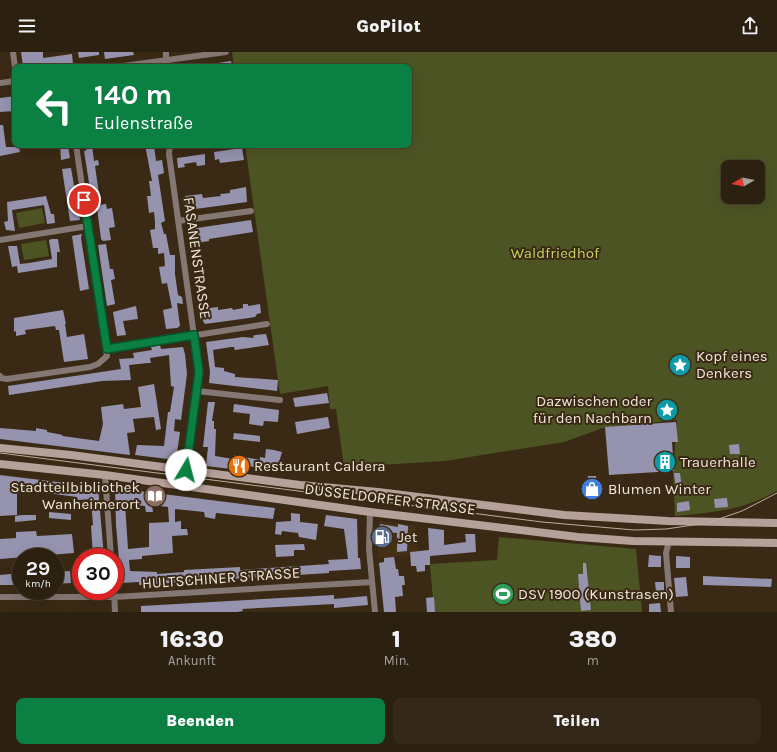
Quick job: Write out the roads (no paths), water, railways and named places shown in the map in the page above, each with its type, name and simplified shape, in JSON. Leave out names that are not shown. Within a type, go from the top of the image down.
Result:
[{"type":"main road","name":"DÜSSELDORFER STRASSE","points":[[0,448],[186,470],[300,486],[372,492],[564,515],[668,521],[777,523]]},
{"type":"main road","name":"DÜSSELDORFER STRASSE","points":[[0,464],[105,476],[370,512],[578,537],[668,541],[777,542]]},
{"type":"street","points":[[13,52],[15,64]]},
{"type":"street","points":[[166,52],[166,64],[226,52]]},
{"type":"street","points":[[0,83],[12,81]]},
{"type":"street","points":[[0,377],[7,379],[90,367],[104,360],[107,356],[76,148]]},
{"type":"street","name":"FASANENSTRASSE","points":[[170,148],[169,154],[199,372],[186,470]]},
{"type":"street","points":[[178,221],[251,211]]},
{"type":"street","points":[[0,240],[88,226]]},
{"type":"street","points":[[107,349],[267,324]]},
{"type":"street","points":[[197,390],[280,400]]},
{"type":"street","points":[[105,476],[110,548]]},
{"type":"street","points":[[370,512],[368,530],[374,612]]},
{"type":"street","points":[[668,541],[666,553],[671,612]]},
{"type":"street","name":"HULTSCHINER STRASSE","points":[[124,594],[372,582]]},
{"type":"street","name":"HULTSCHINER STRASSE","points":[[0,597],[72,595]]},
{"type":"street","points":[[114,600],[115,612]]},
{"type":"tram line","points":[[0,453],[542,522],[634,530],[666,529],[707,523],[742,511],[777,493]]},
{"type":"place","name":"Kopf eines Denkers","points":[[680,365]]},
{"type":"place","name":"Dazwischen oder für den Nachbarn","points":[[667,410]]},
{"type":"place","name":"Trauerhalle","points":[[665,462]]},
{"type":"place","name":"Restaurant Caldera","points":[[239,466]]},
{"type":"place","name":"Blumen Winter","points":[[592,489]]},
{"type":"place","name":"Stadtteilbibliothek Wanheimerort","points":[[155,496]]},
{"type":"place","name":"Jet","points":[[382,537]]},
{"type":"place","name":"DSV 1900 (Kunstrasen)","points":[[503,594]]},
{"type":"park label","name":"Waldfriedhof","points":[[555,253]]}]
